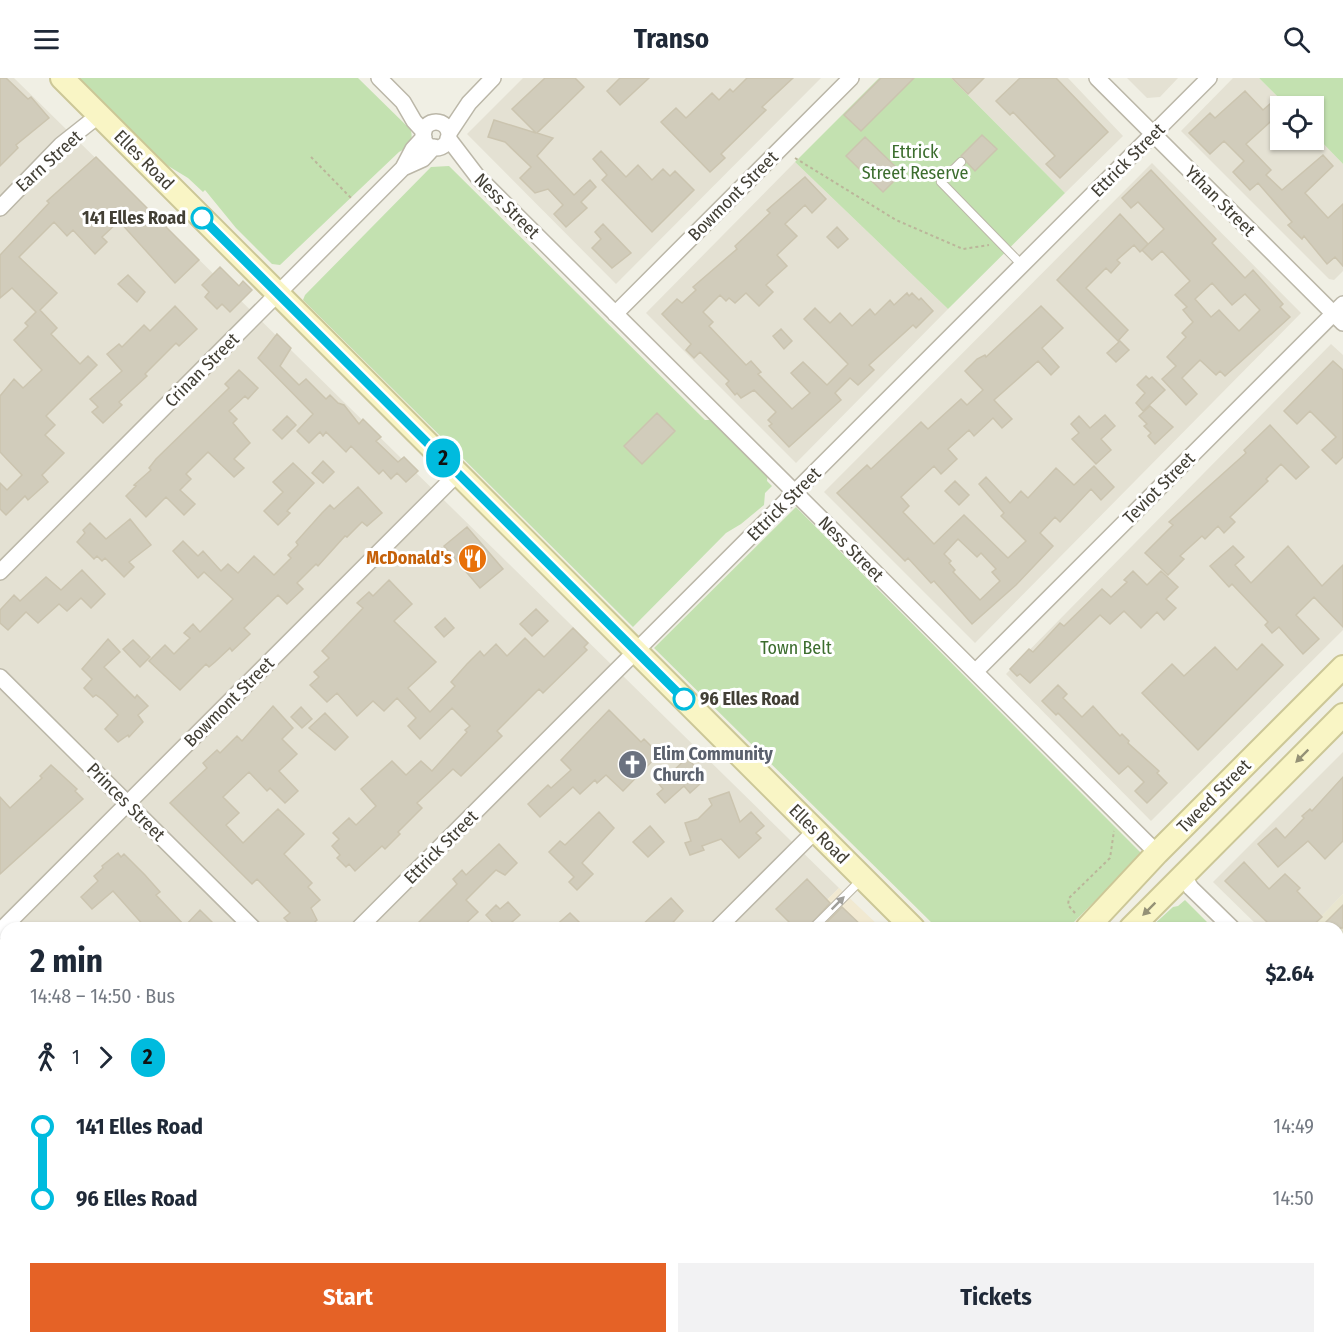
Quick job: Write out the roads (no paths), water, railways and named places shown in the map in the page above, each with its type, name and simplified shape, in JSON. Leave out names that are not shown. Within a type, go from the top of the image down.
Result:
[{"type":"main road","name":"Elles Road","points":[[62,78],[907,922]]},
{"type":"main road","name":"Tweed Street","points":[[1088,922],[1343,667]]},
{"type":"main road","name":"Tweed Street","points":[[1137,922],[1343,715]]},
{"type":"main road","points":[[1140,871],[1171,863],[1177,866],[1183,876]]},
{"type":"street","name":"Ness Street","points":[[379,78],[403,102],[414,121],[436,135],[470,168],[1157,853]]},
{"type":"street","name":"Crinan Street","points":[[0,572],[403,168],[423,159],[450,112],[469,103],[494,78]]},
{"type":"street","name":"Bowmont Street","points":[[615,314],[851,78]]},
{"type":"street","name":"Ythan Street","points":[[1097,78],[1340,314]]},
{"type":"street","name":"Ettrick Street","points":[[365,922],[1209,78]]},
{"type":"street","name":"Earn Street","points":[[0,208],[61,146],[99,115]]},
{"type":"street","name":"Teviot Street","points":[[975,672],[1340,314]]},
{"type":"street","name":"Bowmont Street","points":[[9,922],[458,473]]},
{"type":"street","name":"Princes Street","points":[[0,677],[247,922]]},
{"type":"street","points":[[724,922],[816,831]]},
{"type":"street","points":[[1183,876],[1191,888],[1226,922]]},
{"type":"lane","points":[[961,162],[941,182],[1022,265]]},
{"type":"lane","points":[[819,922],[863,878]]},
{"type":"place","name":"141 Elles Road","points":[[202,218]]},
{"type":"place","name":"McDonald's","points":[[473,558]]},
{"type":"place","name":"96 Elles Road","points":[[684,699]]},
{"type":"place","name":"Elim Community Church","points":[[632,764]]},
{"type":"park label","name":"Ettrick Street Reserve","points":[[915,162]]},
{"type":"park label","name":"Town Belt","points":[[796,648]]}]
